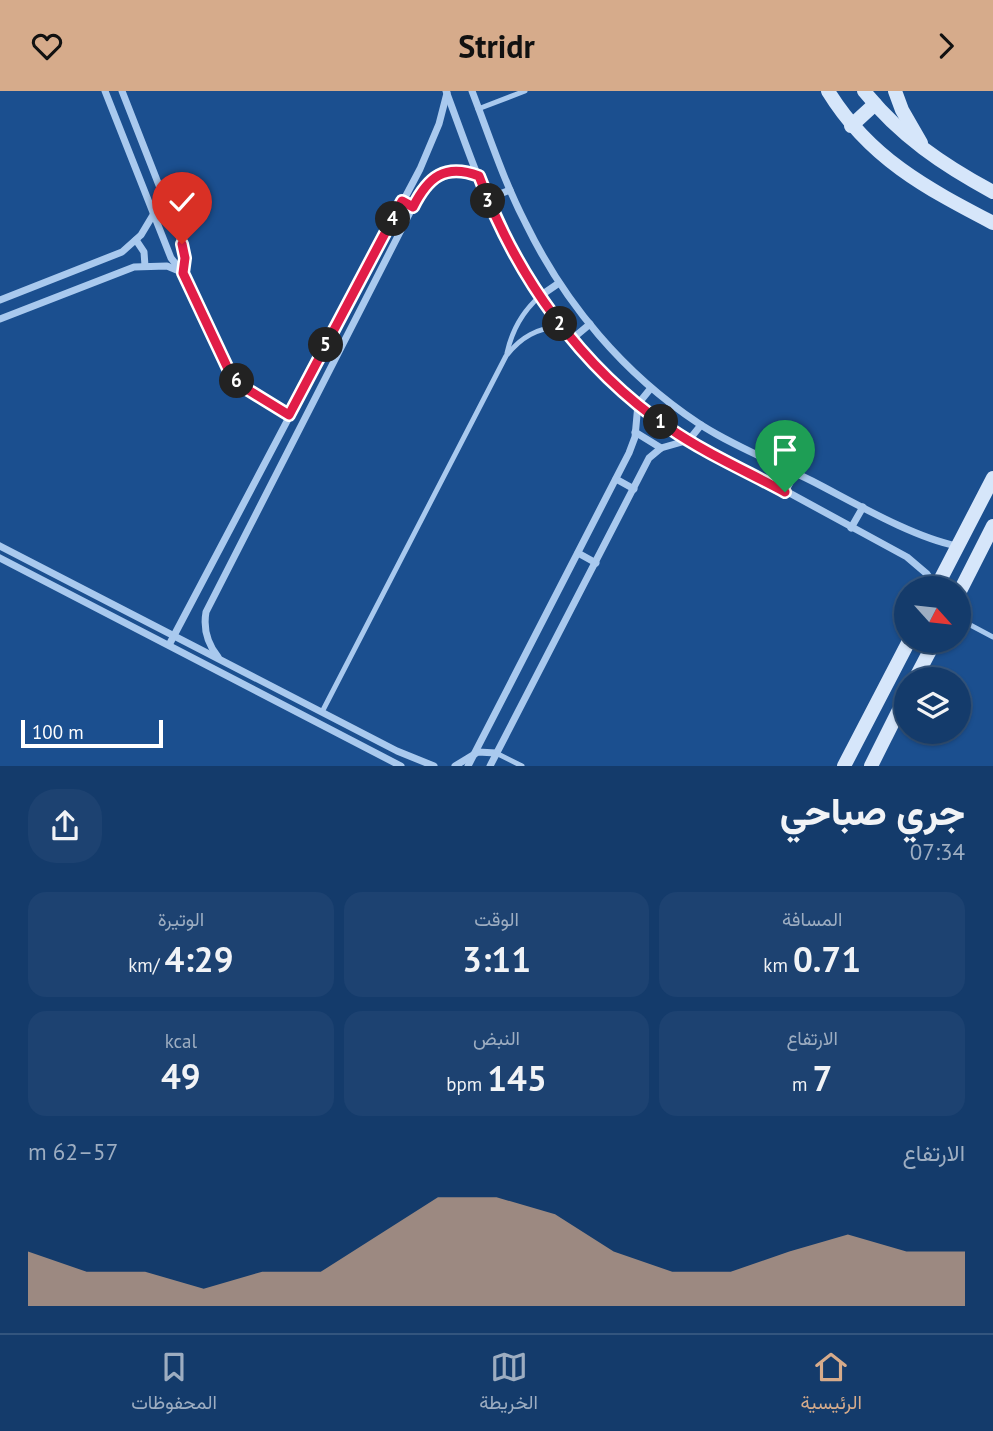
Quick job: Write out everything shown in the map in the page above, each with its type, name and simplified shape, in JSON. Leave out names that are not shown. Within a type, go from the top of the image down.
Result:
[{"type":"street","points":[[105,91],[171,258],[183,273],[230,373],[245,388],[289,415]]},
{"type":"street","points":[[121,91],[182,244],[185,258],[183,273]]},
{"type":"street","points":[[471,91],[524,222],[559,283],[590,324],[630,368],[701,425],[863,507],[936,541],[958,546],[978,557]]},
{"type":"street","points":[[828,91],[851,125],[903,173],[993,223]]},
{"type":"street","points":[[864,91],[900,130],[927,153],[993,192]]},
{"type":"street","points":[[895,91],[902,110],[927,153]]},
{"type":"street","points":[[447,92],[487,199],[510,247],[562,326],[600,369],[638,404],[689,440],[914,562],[929,576]]},
{"type":"street","points":[[169,645],[402,201],[433,139],[447,92]]},
{"type":"street","points":[[851,125],[874,104]]},
{"type":"street","points":[[218,657],[207,641],[206,612],[422,189],[438,175],[458,171],[479,176]]},
{"type":"street","points":[[487,199],[510,190]]},
{"type":"street","points":[[402,201],[413,207]]},
{"type":"street","points":[[0,300],[122,252],[136,240],[153,215]]},
{"type":"street","points":[[136,240],[144,252],[145,266]]},
{"type":"street","points":[[0,319],[134,267],[167,266],[183,273]]},
{"type":"street","points":[[540,296],[559,283]]},
{"type":"street","points":[[26,290],[32,307]]},
{"type":"street","points":[[572,339],[590,324]]},
{"type":"street","points":[[321,356],[333,362]]},
{"type":"street","points":[[468,766],[632,448],[638,404],[652,388]]},
{"type":"street","points":[[490,766],[649,458],[661,448],[689,440],[701,425]]},
{"type":"street","points":[[635,432],[661,448]]},
{"type":"street","points":[[785,492],[795,473]]},
{"type":"street","points":[[943,576],[993,478]]},
{"type":"street","points":[[616,479],[634,489]]},
{"type":"street","points":[[851,528],[863,507]]},
{"type":"street","points":[[968,576],[993,526]]},
{"type":"street","points":[[0,546],[397,751],[434,766]]},
{"type":"street","points":[[578,553],[596,563]]},
{"type":"street","points":[[0,558],[401,766]]},
{"type":"street","points":[[28,572],[33,563]]},
{"type":"street","points":[[844,766],[903,653]]},
{"type":"street","points":[[871,766],[894,720]]},
{"type":"street","points":[[455,766],[485,750],[496,753]]},
{"type":"street","points":[[392,761],[397,751]]},
{"type":"lane","points":[[478,109],[525,91]]},
{"type":"lane","points":[[322,712],[506,356],[521,317],[540,296]]},
{"type":"lane","points":[[506,356],[524,337],[536,331],[562,326]]},
{"type":"lane","points":[[971,625],[993,637]]},
{"type":"lane","points":[[496,753],[522,766]]},
{"type":"route","points":[[182,244],[185,258],[183,273],[230,373],[253,394],[289,415],[402,201],[413,207],[422,189],[438,175],[458,171],[479,176],[510,247],[540,296],[593,362],[638,404],[670,428],[785,492]]}]
